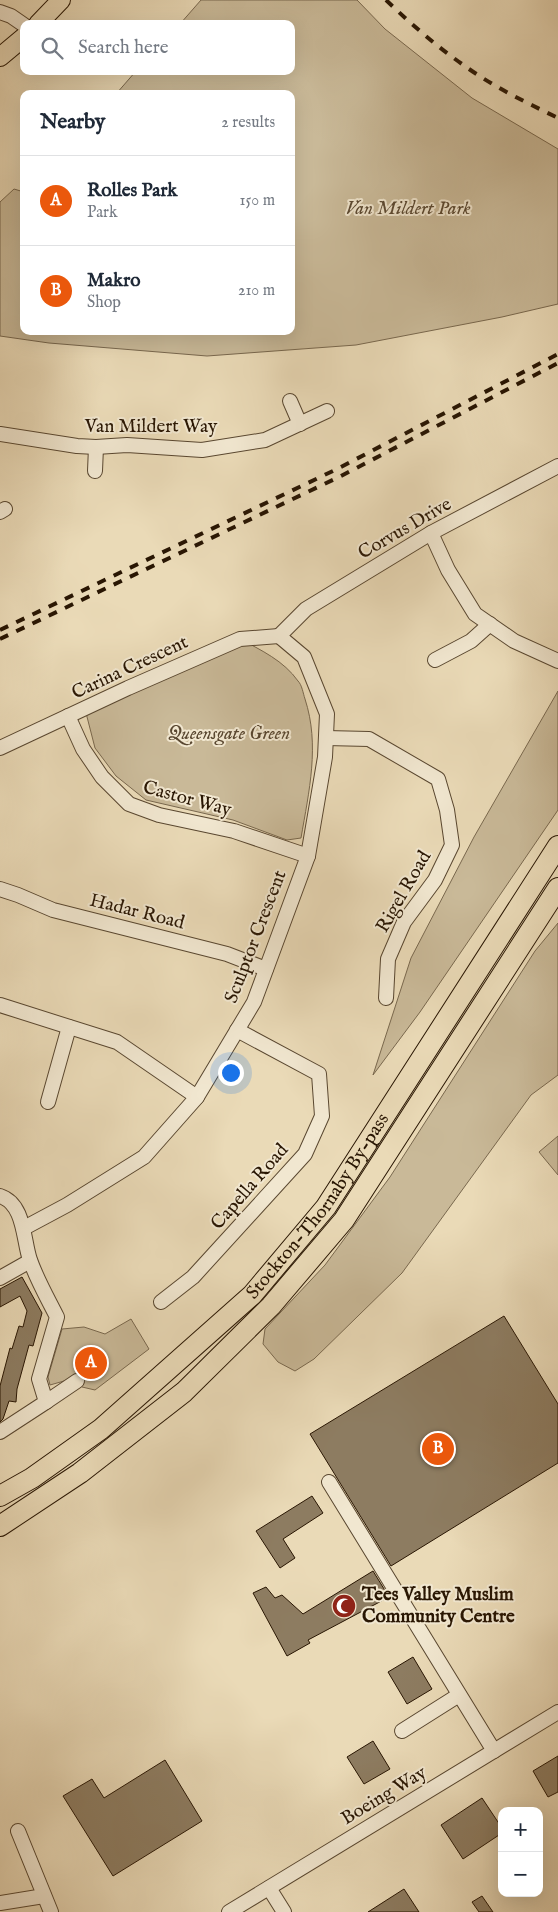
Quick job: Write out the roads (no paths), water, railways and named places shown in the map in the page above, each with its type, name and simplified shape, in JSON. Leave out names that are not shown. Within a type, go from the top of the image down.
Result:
[{"type":"highway","name":"Stockton-Thornaby By-pass","points":[[0,1496],[32,1478],[101,1429],[252,1295],[326,1207],[558,846]]},
{"type":"highway","name":"Stockton-Thornaby By-pass","points":[[0,1526],[80,1473],[184,1392],[271,1306],[344,1220],[558,888]]},
{"type":"highway","points":[[0,1491],[32,1478]]},
{"type":"main road","points":[[42,20],[61,0]]},
{"type":"main road","points":[[0,57],[20,40]]},
{"type":"street","points":[[0,12],[20,22]]},
{"type":"street","points":[[290,401],[300,424]]},
{"type":"street","name":"Van Mildert Way","points":[[0,434],[62,445],[96,448],[127,445],[202,450],[266,440],[327,411]]},
{"type":"street","points":[[95,471],[96,448]]},
{"type":"street","name":"Corvus Drive","points":[[279,636],[306,609],[431,533],[558,466]]},
{"type":"street","points":[[431,533],[448,570],[475,614],[514,641],[558,661]]},
{"type":"street","points":[[435,660],[471,641],[490,624]]},
{"type":"street","name":"Carina Crescent","points":[[0,748],[128,688],[240,639],[279,636]]},
{"type":"street","name":"Sculptor Crescent","points":[[24,1228],[67,1206],[144,1157],[197,1097],[254,1002],[308,856],[325,757],[327,714],[304,657],[279,636]]},
{"type":"street","name":"Castor Way","points":[[68,716],[83,749],[102,778],[129,804],[159,815],[234,831],[308,856]]},
{"type":"street","name":"Rigel Road","points":[[326,738],[369,739],[438,779],[447,810],[452,845],[435,880],[404,922],[388,959],[386,998]]},
{"type":"street","name":"Hadar Road","points":[[0,889],[52,910],[227,954],[266,969]]},
{"type":"street","points":[[0,1005],[117,1042],[197,1097]]},
{"type":"street","points":[[48,1102],[69,1027]]},
{"type":"street","name":"Capella Road","points":[[161,1302],[193,1277],[305,1154],[322,1116],[319,1074],[238,1030]]},
{"type":"street","points":[[0,1196],[6,1198],[18,1213],[24,1228],[30,1261],[57,1317],[39,1379],[46,1402]]},
{"type":"street","points":[[0,1278],[30,1261]]},
{"type":"street","points":[[0,1432],[77,1381]]},
{"type":"street","points":[[329,1482],[494,1751]]},
{"type":"street","points":[[402,1731],[459,1695]]},
{"type":"street","name":"Boeing Way","points":[[229,1912],[558,1712]]},
{"type":"street","points":[[18,1831],[51,1912]]},
{"type":"street","points":[[269,1888],[284,1912]]},
{"type":"street","points":[[0,1903],[44,1896]]},
{"type":"railway","points":[[386,0],[432,41],[473,72],[558,118]]},
{"type":"railway","points":[[0,630],[337,469],[558,354]]},
{"type":"railway","points":[[0,639],[341,476],[558,363]]},
{"type":"place","name":"Rolles Park","points":[[91,1363]]},
{"type":"place","name":"Makro","points":[[438,1449]]},
{"type":"place","name":"Tees Valley Muslim Community Centre","points":[[344,1606]]},
{"type":"park label","name":"Van Mildert Park","points":[[408,209]]},
{"type":"park label","name":"Queensgate Green","points":[[229,734]]}]
